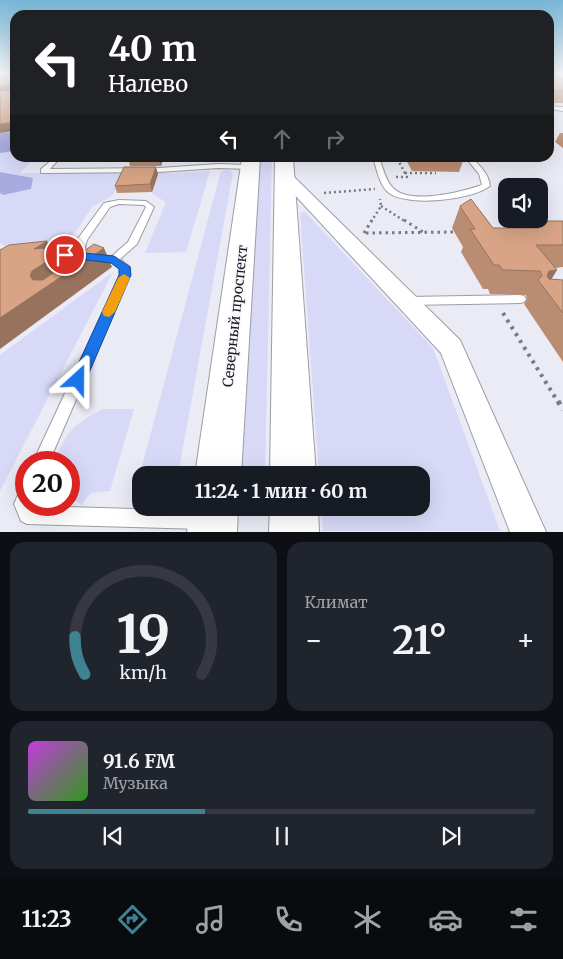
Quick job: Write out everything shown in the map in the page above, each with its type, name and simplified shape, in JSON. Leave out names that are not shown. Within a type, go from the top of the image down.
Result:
[{"type":"main road","name":"Северный проспект","points":[[222,466],[251,162]]},
{"type":"main road","points":[[284,167],[290,466]]},
{"type":"street","points":[[284,167],[406,302],[451,347],[528,532]]},
{"type":"lane","points":[[53,162],[44,171],[159,170],[251,162]]},
{"type":"lane","points":[[216,162],[218,166]]},
{"type":"lane","points":[[378,162],[389,189],[393,193],[414,198],[449,195],[486,186],[483,173],[473,162]]},
{"type":"lane","points":[[78,256],[82,240],[107,206],[119,202],[146,203],[150,207],[132,244],[108,259],[86,269]]},
{"type":"lane","points":[[46,451],[125,275],[125,267],[108,259],[56,256]]},
{"type":"lane","points":[[406,302],[520,299]]},
{"type":"lane","points":[[80,514],[132,514]]},
{"type":"path","points":[[390,177],[407,176],[399,162]]},
{"type":"path","points":[[405,173],[436,173]]},
{"type":"path","points":[[374,181],[381,206],[423,232]]},
{"type":"path","points":[[321,193],[377,189]]},
{"type":"path","points":[[381,206],[364,233],[458,232],[456,215],[449,195]]},
{"type":"path","points":[[495,300],[563,410]]},
{"type":"shaded area","points":[[10,132],[10,152],[0,153],[0,133]]},
{"type":"shaded area","points":[[10,152],[10,162],[31,162],[20,173],[177,173],[210,171],[186,252],[145,253],[166,202],[152,194],[155,182],[120,183],[112,196],[92,207],[77,230],[62,246],[54,249],[10,249],[0,243],[0,193],[3,195],[33,178],[0,172],[0,153]]},
{"type":"shaded area","points":[[260,162],[272,162],[265,466],[235,466]]},
{"type":"shaded area","points":[[229,170],[233,173],[180,466],[142,466],[221,171]]},
{"type":"shaded area","points":[[0,172],[33,178],[31,189],[3,195],[0,193]]},
{"type":"shaded area","points":[[305,212],[433,348],[500,531],[323,531],[322,516],[430,516],[430,466],[318,466],[300,213]]},
{"type":"shaded area","points":[[113,272],[21,451],[15,451],[15,462],[0,491],[0,355]]},
{"type":"shaded area","points":[[103,409],[134,409],[110,491],[90,493],[82,505],[80,504],[80,451],[59,451],[73,428]]},
{"type":"building","points":[[0,98],[10,98],[10,123],[0,124]]},
{"type":"building","points":[[124,167],[156,167],[150,184],[115,186]]},
{"type":"building","points":[[471,199],[493,228],[548,228],[548,221],[563,221],[563,245],[536,245],[557,270],[549,271],[547,276],[549,279],[563,280],[563,313],[538,280],[542,276],[540,271],[503,270],[499,265],[494,265],[470,229],[475,229],[460,206]]},
{"type":"building","points":[[47,241],[34,249],[71,246],[32,271],[30,276],[33,280],[43,280],[94,244],[104,248],[0,318],[0,250],[9,245]]},
{"type":"slow traffic","points":[[109,312],[124,278]]},
{"type":"route","points":[[65,255],[114,260],[125,267],[125,275],[78,380]]}]
